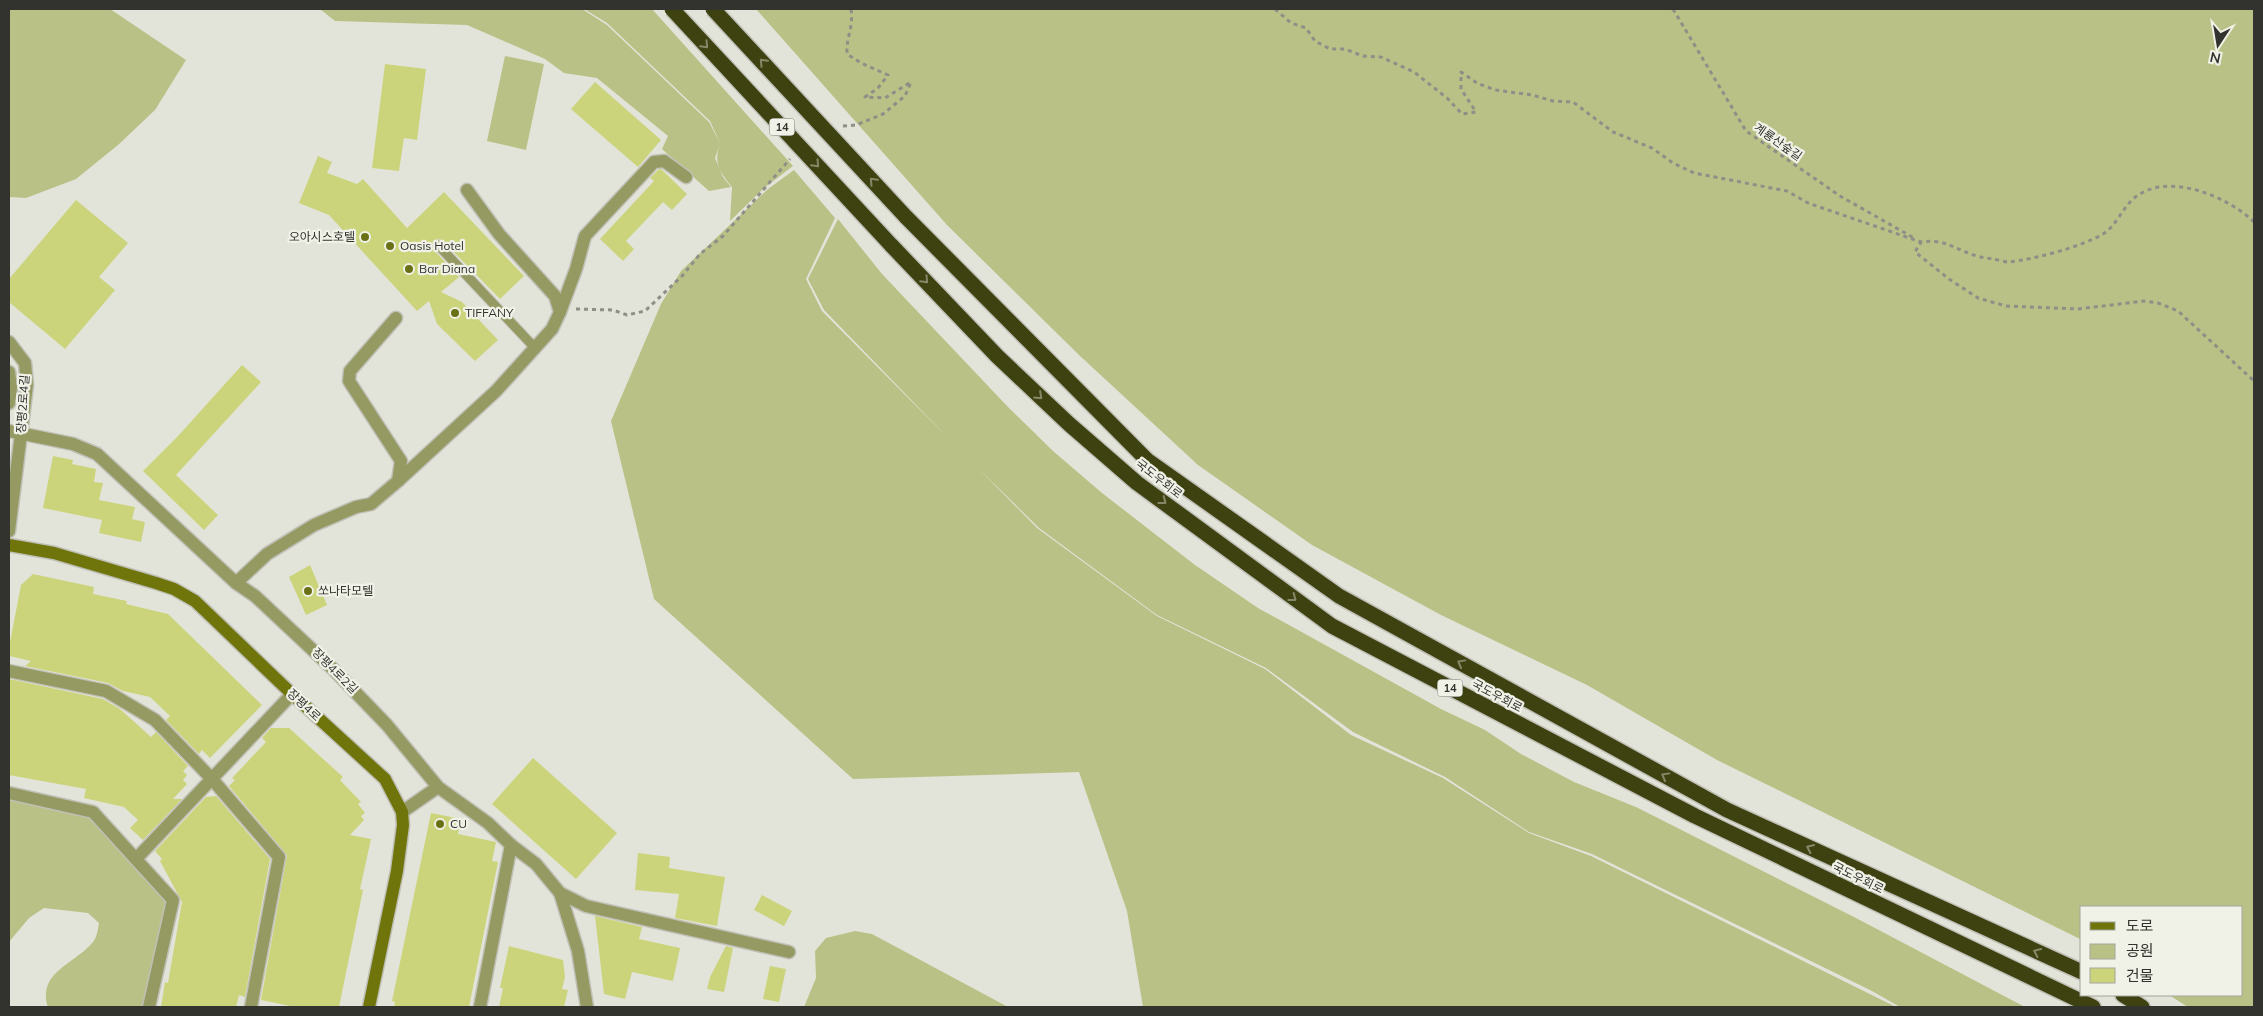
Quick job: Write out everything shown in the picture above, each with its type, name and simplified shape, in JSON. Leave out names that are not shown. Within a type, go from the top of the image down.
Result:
[{"type":"highway","name":"14","points":[[672,9],[800,147]]},
{"type":"highway","name":"14","points":[[713,9],[824,128]]},
{"type":"highway","name":"국도우회로","points":[[824,128],[906,217],[1147,460],[1339,596],[1727,810],[2080,971]]},
{"type":"highway","name":"국도우회로","points":[[800,147],[997,356],[1107,456],[1137,483],[1332,626],[1694,816],[2093,1007]]},
{"type":"highway","points":[[2125,996],[2142,1007]]},
{"type":"street","points":[[236,583],[267,554],[314,525],[356,507],[371,504],[398,481],[496,390],[552,329],[576,269],[584,236],[654,162],[664,161],[686,177]]},
{"type":"street","points":[[467,190],[499,234],[555,296],[560,312]]},
{"type":"street","points":[[396,318],[350,371],[349,381],[401,461],[398,481]]},
{"type":"street","name":"장평2로4길","points":[[9,342],[25,363],[27,385],[9,531]]},
{"type":"street","name":"장평2로4길","points":[[9,372],[11,388],[9,403]]},
{"type":"street","name":"장평4로2길","points":[[9,431],[73,444],[97,454],[236,583],[275,614],[333,669],[388,724],[438,787],[488,823],[511,845],[536,864],[560,893]]},
{"type":"street","name":"장평4로","points":[[9,545],[54,553],[174,589],[195,601],[292,694],[385,779],[402,812],[403,825],[397,871],[369,1007]]},
{"type":"street","points":[[9,671],[106,691],[155,720],[212,779],[280,857],[251,1007]]},
{"type":"street","points":[[136,860],[292,694]]},
{"type":"street","points":[[402,812],[438,787]]},
{"type":"street","points":[[9,793],[93,812],[173,900],[149,1007]]},
{"type":"street","points":[[480,1007],[511,845]]},
{"type":"street","points":[[560,893],[586,906],[789,952]]},
{"type":"street","points":[[560,893],[578,951],[586,1007]]},
{"type":"lane","points":[[438,245],[534,348]]},
{"type":"path","points":[[824,128],[856,125],[883,114],[905,96],[911,82],[885,98],[865,97],[878,88],[888,75],[861,63],[847,54],[846,38],[854,24],[852,9]]},
{"type":"path","points":[[1275,9],[1291,23],[1306,28],[1315,41],[1330,49],[1346,49],[1362,56],[1381,57],[1414,72],[1448,98],[1462,114],[1476,112],[1461,90],[1462,72],[1477,83],[1495,90],[1532,95],[1553,101],[1573,102],[1612,132],[1652,148],[1673,163],[1694,173],[1787,191],[1808,203],[1921,242],[1934,240],[1948,243],[1972,255],[2007,262],[2078,246],[2105,233],[2133,199],[2147,190],[2171,186],[2198,190],[2224,199],[2254,222]]},
{"type":"path","name":"계룡산숲길","points":[[1673,9],[1746,131],[1840,196],[1921,242]]},
{"type":"path","points":[[560,312],[579,308],[613,310],[627,315],[645,311],[682,276],[700,254],[722,236],[800,147]]},
{"type":"path","points":[[1921,242],[1915,252],[1949,279],[1978,298],[2006,306],[2078,309],[2144,301],[2158,303],[2178,311],[2254,381]]},
{"type":"green space","points":[[9,9],[110,9],[186,60],[155,110],[118,145],[76,179],[26,198],[9,197]]},
{"type":"green space","points":[[320,9],[582,9],[607,25],[709,122],[720,143],[710,121],[607,23],[584,9],[652,9],[793,166],[764,188],[730,221],[732,187],[720,170],[723,177],[731,187],[709,191],[662,149],[668,136],[597,78],[564,73],[545,59],[467,25],[335,21]],"holes":[[[719,146],[717,158],[719,167],[715,158]]]},
{"type":"green space","points":[[756,9],[2254,9],[2254,1007],[2188,1007],[2171,996],[2243,996],[2243,906],[2080,906],[2080,939],[1717,760],[1587,685],[1441,615],[1312,545],[1198,465],[1079,355],[947,225]]},
{"type":"green space","points":[[505,56],[544,64],[526,150],[487,141]]},
{"type":"green space","points":[[794,170],[835,218],[806,279],[822,311],[952,442],[824,310],[808,279],[838,219],[882,274],[1008,407],[1053,451],[1102,493],[1195,565],[1258,608],[1441,709],[1485,730],[1521,754],[1574,782],[1636,807],[1856,918],[2025,1007],[1900,1007],[1872,991],[1592,854],[1529,832],[1445,777],[1353,732],[1266,668],[1157,615],[1039,528],[978,468],[1037,528],[1157,616],[1265,669],[1351,735],[1443,778],[1529,833],[1591,856],[1896,1007],[1143,1007],[1127,911],[1079,772],[853,779],[654,599],[611,421],[661,304],[681,271],[768,189]]},
{"type":"green space","points":[[9,793],[93,812],[173,900],[149,1007],[48,1007],[46,995],[48,985],[60,970],[93,942],[99,923],[88,913],[44,908],[29,918],[9,942]]},
{"type":"green space","points":[[855,931],[872,934],[1008,1007],[804,1007],[816,978],[815,951],[826,938]]},
{"type":"building","points":[[385,64],[426,69],[417,140],[404,138],[399,171],[372,168]]},
{"type":"building","points":[[595,82],[661,140],[638,167],[571,109]]},
{"type":"building","points":[[318,156],[332,162],[327,173],[357,184],[363,179],[407,228],[444,192],[524,276],[500,299],[442,240],[437,239],[432,243],[433,249],[459,277],[441,292],[462,302],[498,340],[475,361],[437,324],[429,301],[417,311],[329,215],[299,203]]},
{"type":"building","points":[[661,169],[687,194],[672,210],[663,202],[626,241],[634,249],[623,261],[600,239],[654,181],[650,178]]},
{"type":"building","points":[[76,200],[128,243],[99,277],[115,290],[65,349],[9,302],[9,279]]},
{"type":"building","points":[[242,365],[261,382],[176,475],[218,515],[204,530],[143,471],[179,435]]},
{"type":"building","points":[[53,456],[73,460],[72,464],[96,469],[94,482],[103,483],[99,500],[135,507],[132,519],[145,522],[141,542],[99,533],[102,520],[43,508]]},
{"type":"building","name":"쏘나타모텔","points":[[310,565],[327,605],[306,615],[289,577]]},
{"type":"building","points":[[33,574],[94,587],[93,594],[127,601],[126,604],[168,614],[262,705],[210,758],[202,750],[199,754],[166,720],[170,716],[150,697],[123,691],[108,683],[25,666],[31,661],[9,656],[9,647],[21,585]]},
{"type":"building","points":[[9,679],[103,699],[120,709],[151,737],[156,732],[188,766],[183,771],[187,775],[183,780],[187,784],[173,799],[182,799],[143,840],[130,828],[138,820],[124,807],[84,798],[86,789],[9,775]]},
{"type":"building","points":[[271,728],[289,728],[343,777],[340,780],[361,802],[358,804],[365,813],[361,816],[364,820],[350,835],[371,839],[360,889],[363,890],[339,1007],[295,1007],[261,1000],[287,855],[229,786],[235,780],[232,778],[266,742],[262,738]]},
{"type":"building","points":[[533,758],[617,833],[576,879],[492,804]]},
{"type":"building","points":[[216,796],[270,859],[245,997],[239,995],[236,1007],[161,1007],[165,982],[168,983],[182,902],[160,861],[162,859],[155,851],[206,797]]},
{"type":"building","points":[[431,813],[461,819],[458,834],[496,842],[492,861],[498,862],[469,1007],[394,1007],[395,1002],[392,1001]]},
{"type":"building","points":[[638,853],[670,857],[669,868],[725,877],[717,926],[675,918],[679,894],[635,890]]},
{"type":"building","points":[[762,895],[792,911],[784,926],[754,910]]},
{"type":"building","points":[[595,916],[642,927],[639,939],[680,948],[673,981],[632,972],[625,999],[604,994]]},
{"type":"building","points":[[509,946],[563,960],[565,977],[562,989],[568,990],[564,1007],[499,1007],[503,988],[500,988]]},
{"type":"building","points":[[726,946],[733,948],[724,992],[707,989],[710,977]]},
{"type":"building","points":[[770,966],[786,969],[779,1002],[763,999]]},
{"type":"place","name":"오아시스호텔","points":[[365,237]]},
{"type":"place","name":"Oasis Hotel","points":[[390,246]]},
{"type":"place","name":"Bar Diana","points":[[409,269]]},
{"type":"place","name":"TIFFANY","points":[[455,313]]},
{"type":"place","name":"쏘나타모텔","points":[[308,591]]},
{"type":"place","name":"CU","points":[[440,824]]}]
